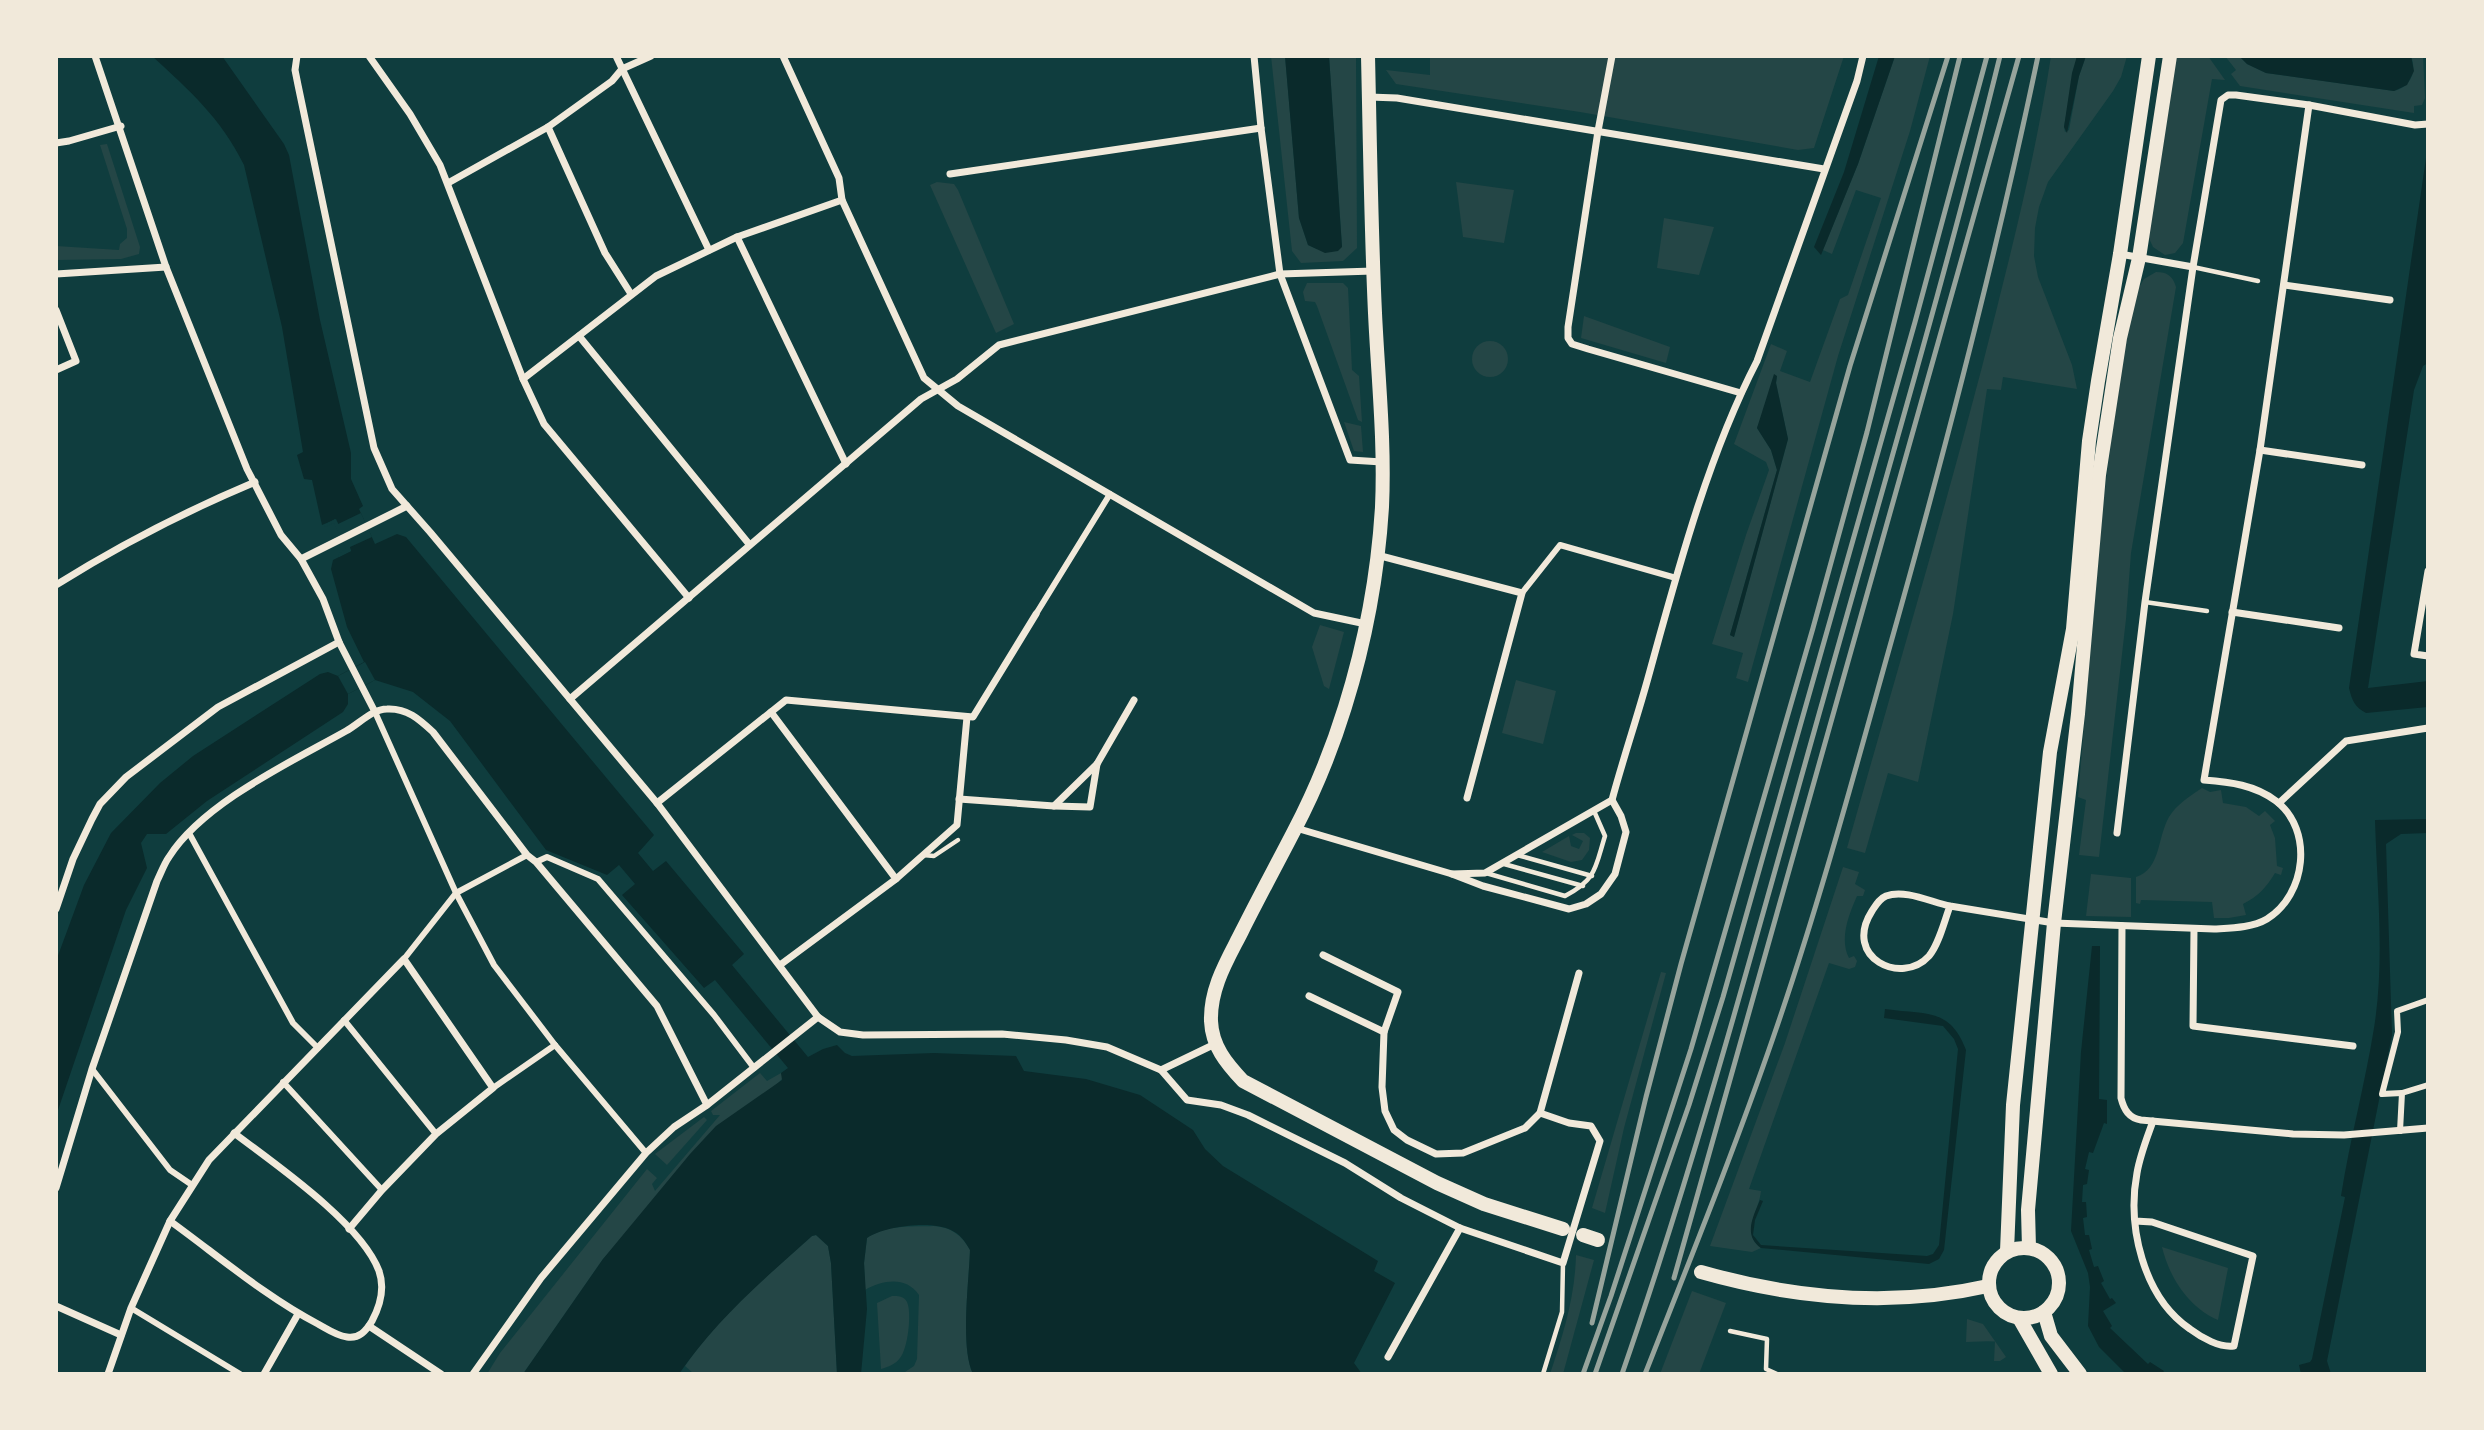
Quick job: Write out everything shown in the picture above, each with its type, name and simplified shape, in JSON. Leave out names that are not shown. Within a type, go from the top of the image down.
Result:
[{"type":"main road","points":[[1368,56],[1382,507],[1366,624],[1332,748],[1296,828],[1217,981],[1211,1021],[1215,1044],[1227,1065],[1242,1081],[1424,1177],[1484,1204],[1563,1229]]},
{"type":"main road","points":[[2007,1251],[2013,1105],[2050,752],[2073,629],[2089,441],[2149,56]]},
{"type":"main road","points":[[2029,1248],[2028,1210],[2099,475],[2120,338],[2139,258],[2170,56]]},
{"type":"main road","points":[[1583,1235],[1598,1240]]},
{"type":"main road","points":[[2029,1248],[2048,1257],[2058,1275],[2057,1295],[2044,1312],[2019,1318],[1998,1307],[1991,1298],[1988,1286],[1990,1272],[1996,1260],[2007,1251],[2029,1248]]},
{"type":"main road","points":[[1701,1272],[1796,1294],[1869,1299],[1963,1292],[1988,1286]]},
{"type":"main road","points":[[2044,1312],[2051,1336],[2080,1374]]},
{"type":"main road","points":[[2019,1318],[2051,1374]]},
{"type":"street","points":[[95,56],[121,126],[166,267],[255,482],[281,535],[301,559],[323,599],[338,642],[375,712],[456,893],[494,965],[555,1045],[646,1153]]},
{"type":"street","points":[[297,56],[295,70],[374,448],[391,489],[657,803],[818,1017],[840,1031],[863,1035],[1002,1034],[1066,1040],[1107,1048],[1161,1070],[1187,1100],[1221,1105],[1248,1115],[1345,1163],[1401,1198],[1460,1228],[1563,1263],[1600,1141],[1591,1126],[1569,1123],[1540,1112]]},
{"type":"street","points":[[369,56],[410,114],[440,166],[523,379],[544,424],[689,598]]},
{"type":"street","points":[[616,56],[709,250]]},
{"type":"street","points":[[448,183],[548,127],[612,81],[622,69],[651,56]]},
{"type":"street","points":[[783,56],[839,178],[842,200],[924,378],[958,406],[1314,612],[1366,624]]},
{"type":"street","points":[[1254,56],[1280,274],[1350,460],[1382,462]]},
{"type":"street","points":[[1612,56],[1598,131],[1568,338],[1572,344],[1741,393]]},
{"type":"street","points":[[1452,874],[1485,873],[1612,800],[1676,578],[1717,453],[1757,361],[1857,81],[1863,56]]},
{"type":"street","points":[[2117,833],[2145,602],[2193,267],[2221,100],[2231,95],[2309,105],[2416,125],[2428,124]]},
{"type":"street","points":[[1369,97],[1397,98],[1824,169]]},
{"type":"street","points":[[1950,906],[1930,955],[1922,962],[1908,968],[1896,968],[1876,962],[1867,953],[1863,943],[1865,922],[1879,900],[1888,895],[1907,895],[1950,906],[2054,923],[2194,929],[2236,928],[2264,920],[2280,909],[2297,880],[2301,863],[2300,842],[2293,823],[2279,803],[2260,791],[2235,783],[2204,780],[2260,450],[2309,105]]},
{"type":"street","points":[[56,143],[121,126]]},
{"type":"street","points":[[548,127],[605,253],[631,294]]},
{"type":"street","points":[[950,174],[1261,128]]},
{"type":"street","points":[[523,379],[656,276],[737,237],[842,200]]},
{"type":"street","points":[[737,237],[846,464]]},
{"type":"street","points":[[2120,254],[2193,267]]},
{"type":"street","points":[[56,274],[166,267]]},
{"type":"street","points":[[570,699],[921,399],[957,379],[999,345],[1280,274],[1373,271]]},
{"type":"street","points":[[2284,285],[2390,300]]},
{"type":"street","points":[[56,310],[76,361],[56,370]]},
{"type":"street","points":[[579,336],[749,544]]},
{"type":"street","points":[[2260,450],[2362,465]]},
{"type":"street","points":[[56,585],[111,550],[255,482]]},
{"type":"street","points":[[657,803],[786,700],[973,717],[1110,494]]},
{"type":"street","points":[[301,559],[332,541],[407,506]]},
{"type":"street","points":[[1467,798],[1522,593],[1560,545],[1676,578]]},
{"type":"street","points":[[1377,555],[1522,593]]},
{"type":"street","points":[[2428,571],[2414,654],[2428,656]]},
{"type":"street","points":[[2232,611],[2339,628]]},
{"type":"street","points":[[56,909],[73,859],[92,819],[100,804],[125,777],[218,707],[338,642]]},
{"type":"street","points":[[1054,806],[1097,764],[1134,700]]},
{"type":"street","points":[[56,1188],[92,1069],[157,881],[169,856],[189,833],[224,803],[279,768],[356,726],[375,712],[386,709],[406,711],[418,718],[433,733],[527,855],[536,862],[657,1006],[707,1105]]},
{"type":"street","points":[[771,712],[896,879]]},
{"type":"street","points":[[780,965],[896,879],[957,825],[967,716]]},
{"type":"street","points":[[2279,803],[2346,741],[2428,728]]},
{"type":"street","points":[[959,799],[1090,807],[1097,764]]},
{"type":"street","points":[[1296,828],[1565,910],[1586,904],[1601,894],[1615,874],[1626,832],[1612,800]]},
{"type":"street","points":[[189,833],[293,1023],[318,1048]]},
{"type":"street","points":[[108,1374],[131,1308],[170,1221],[209,1160],[404,959],[456,893],[527,855]]},
{"type":"street","points":[[536,862],[547,857],[598,879],[714,1015],[754,1068]]},
{"type":"street","points":[[2122,926],[2121,1098],[2124,1109],[2131,1117],[2292,1134],[2344,1135],[2428,1128]]},
{"type":"street","points":[[2194,929],[2193,1026],[2353,1045]]},
{"type":"street","points":[[1323,955],[1398,992],[1384,1032],[1382,1087],[1385,1111],[1394,1130],[1407,1140],[1436,1154],[1463,1153],[1525,1128],[1540,1112],[1579,973]]},
{"type":"street","points":[[404,959],[493,1088]]},
{"type":"street","points":[[1309,996],[1384,1032]]},
{"type":"street","points":[[2428,1000],[2397,1011],[2398,1032],[2382,1094],[2403,1093],[2428,1085]]},
{"type":"street","points":[[473,1374],[541,1278],[646,1153],[674,1127],[707,1105],[818,1017]]},
{"type":"street","points":[[344,1020],[436,1135]]},
{"type":"street","points":[[1161,1070],[1215,1044]]},
{"type":"street","points":[[349,1228],[436,1135],[493,1088],[555,1045]]},
{"type":"street","points":[[92,1069],[170,1170],[192,1185]]},
{"type":"street","points":[[283,1082],[382,1190]]},
{"type":"street","points":[[2400,1131],[2403,1093]]},
{"type":"street","points":[[2135,1221],[2152,1222],[2253,1256],[2234,1346],[2225,1346],[2197,1334],[2175,1317],[2148,1274],[2135,1221],[2134,1206],[2137,1172],[2153,1121]]},
{"type":"street","points":[[170,1221],[298,1314],[349,1338],[361,1335],[369,1326],[378,1310],[382,1292],[380,1273],[372,1256],[349,1228],[305,1187],[234,1133]]},
{"type":"street","points":[[1388,1357],[1460,1228]]},
{"type":"street","points":[[56,1306],[121,1335]]},
{"type":"street","points":[[131,1308],[240,1374]]},
{"type":"street","points":[[264,1374],[298,1314]]},
{"type":"street","points":[[369,1326],[441,1374]]},
{"type":"lane","points":[[2193,267],[2258,281]]},
{"type":"lane","points":[[2145,602],[2207,611]]},
{"type":"lane","points":[[1485,873],[1565,896],[1584,886],[1592,876],[1605,836],[1594,811]]},
{"type":"lane","points":[[922,855],[934,856],[958,840]]},
{"type":"lane","points":[[1517,855],[1592,876]]},
{"type":"lane","points":[[1502,863],[1584,886]]},
{"type":"lane","points":[[1543,1374],[1562,1312],[1563,1263]]},
{"type":"lane","points":[[1730,1331],[1768,1339],[1766,1369],[1777,1374]]},
{"type":"shaded area","points":[[152,56],[222,56],[284,144],[289,155],[320,320],[351,453],[351,479],[363,506],[359,509],[375,544],[397,534],[406,537],[654,835],[638,853],[653,871],[666,861],[744,954],[732,965],[808,1057],[837,1045],[852,1056],[934,1053],[1016,1056],[1024,1071],[1086,1079],[1140,1095],[1193,1130],[1205,1149],[1223,1166],[1378,1261],[1374,1271],[1395,1283],[1354,1363],[1362,1374],[973,1374],[966,1331],[970,1250],[962,1238],[951,1230],[921,1225],[885,1230],[867,1238],[864,1263],[867,1309],[861,1374],[837,1374],[831,1263],[828,1246],[816,1235],[741,1301],[708,1336],[679,1374],[523,1374],[603,1259],[690,1154],[716,1126],[782,1080],[781,1073],[788,1068],[715,980],[704,988],[622,895],[635,884],[619,865],[607,875],[546,850],[450,721],[413,692],[375,680],[348,694],[348,704],[343,712],[207,801],[166,834],[147,834],[141,843],[147,868],[126,910],[56,1116],[56,961],[84,885],[111,833],[160,783],[193,756],[320,674],[328,672],[338,676],[364,662],[347,627],[331,569],[333,560],[351,551],[336,519],[322,525],[312,480],[304,479],[297,455],[303,452],[282,327],[244,165],[215,119]]},
{"type":"shaded area","points":[[1271,56],[1285,56],[1299,218],[1308,245],[1317,249],[1342,246],[1329,56],[1356,56],[1357,248],[1343,261],[1301,263],[1292,251]]},
{"type":"shaded area","points":[[1285,56],[1329,56],[1342,247],[1338,251],[1325,253],[1308,245],[1299,218]]},
{"type":"shaded area","points":[[1430,56],[1844,56],[1814,148],[1798,150],[1580,112],[1396,84],[1386,70],[1430,75]]},
{"type":"shaded area","points":[[1879,56],[1895,56],[1858,164],[1821,255],[1814,247],[1844,172]]},
{"type":"shaded area","points":[[1895,56],[1930,56],[1910,131],[1838,356],[1748,682],[1736,678],[1743,653],[1712,644],[1769,470],[1766,462],[1734,444],[1771,344],[1787,351],[1780,371],[1810,382],[1840,299],[1848,295],[1881,198],[1856,190],[1832,254],[1823,250],[1858,164]],"holes":[[[1777,376],[1776,383],[1788,439],[1734,637],[1730,635],[1777,470],[1771,450],[1757,428]]]},
{"type":"shaded area","points":[[2051,56],[2077,56],[2065,132],[2069,130],[2079,76],[2086,56],[2127,56],[2121,77],[2113,91],[2048,182],[2035,228],[2034,256],[2038,277],[2072,365],[2077,389],[2003,377],[2001,390],[1987,389],[1953,614],[1918,782],[1888,773],[1865,853],[1847,848],[1982,367],[2029,173]]},
{"type":"shaded area","points":[[2077,56],[2086,56],[2067,133],[2064,127]]},
{"type":"shaded area","points":[[2175,56],[2208,56],[2225,80],[2212,79],[2183,243],[2175,253],[2165,255],[2153,247],[2148,236]]},
{"type":"shaded area","points":[[2225,56],[2239,56],[2247,64],[2266,73],[2394,91],[2405,86],[2411,78],[2411,56],[2423,56],[2425,98],[2422,105],[2414,106],[2414,113],[2240,86],[2231,74],[2236,70]]},
{"type":"shaded area","points":[[2239,56],[2411,56],[2414,71],[2407,85],[2394,91],[2266,73],[2247,64]]},
{"type":"shaded area","points":[[107,144],[140,247],[139,254],[121,259],[56,260],[56,246],[119,250],[120,244],[127,238],[127,229],[100,145]]},
{"type":"shaded area","points":[[2426,158],[2428,363],[2423,366],[2414,390],[2368,688],[2428,681],[2428,707],[2366,713],[2354,703],[2349,688]]},
{"type":"shaded area","points":[[937,182],[954,184],[958,190],[1014,324],[996,333],[930,185]]},
{"type":"shaded area","points":[[1456,182],[1514,190],[1504,243],[1463,237]]},
{"type":"shaded area","points":[[1664,218],[1714,227],[1699,275],[1657,268]]},
{"type":"shaded area","points":[[2156,272],[2169,275],[2176,287],[2131,553],[2099,857],[2079,855],[2086,800],[2078,797],[2103,504],[2114,418],[2126,340],[2138,289],[2144,279]]},
{"type":"shaded area","points":[[1307,283],[1343,283],[1348,288],[1352,370],[1359,376],[1362,422],[1358,420],[1317,306],[1315,302],[1305,301],[1303,292]]},
{"type":"shaded area","points":[[1584,316],[1670,347],[1666,363],[1581,338]]},
{"type":"shaded area","points":[[1490,341],[1503,346],[1508,359],[1503,372],[1490,377],[1477,372],[1472,359],[1477,346]]},
{"type":"shaded area","points":[[1774,374],[1777,376],[1776,383],[1788,439],[1734,637],[1730,635],[1777,470],[1771,450],[1757,428]]},
{"type":"shaded area","points":[[1344,422],[1361,426],[1363,452],[1354,451]]},
{"type":"shaded area","points":[[1320,625],[1344,632],[1329,689],[1324,686],[1312,647]]},
{"type":"shaded area","points":[[1516,680],[1556,691],[1543,744],[1502,733]]},
{"type":"shaded area","points":[[2202,788],[2210,792],[2221,790],[2223,803],[2246,807],[2259,816],[2265,811],[2275,821],[2270,825],[2275,838],[2277,866],[2283,868],[2281,875],[2275,873],[2261,891],[2243,904],[2246,915],[2214,918],[2212,902],[2141,900],[2140,904],[2136,903],[2136,877],[2144,873],[2154,860],[2169,817],[2179,805]]},
{"type":"shaded area","points":[[2428,819],[2428,833],[2401,834],[2386,844],[2392,1035],[2327,1361],[2331,1374],[2301,1374],[2299,1365],[2312,1359],[2345,1197],[2341,1196],[2374,1028],[2380,950],[2375,820]]},
{"type":"shaded area","points":[[1584,833],[1590,838],[1589,850],[1582,860],[1571,862],[1542,852],[1569,836],[1571,846],[1579,849],[1583,841],[1572,835]]},
{"type":"shaded area","points":[[1843,867],[1859,872],[1855,884],[1865,890],[1863,896],[1857,896],[1845,935],[1849,958],[1854,956],[1857,961],[1855,967],[1849,969],[1829,963],[1749,1189],[1761,1191],[1751,1228],[1755,1242],[1761,1248],[1752,1252],[1710,1246],[1785,1043]]},
{"type":"shaded area","points":[[2091,874],[2131,878],[2131,917],[2086,916]]},
{"type":"shaded area","points":[[2092,946],[2100,946],[2099,1099],[2107,1100],[2107,1124],[2104,1123],[2093,1153],[2089,1152],[2085,1169],[2089,1170],[2087,1184],[2083,1185],[2082,1202],[2086,1202],[2087,1217],[2083,1218],[2085,1235],[2089,1235],[2092,1249],[2089,1250],[2094,1267],[2098,1266],[2104,1281],[2101,1283],[2110,1299],[2116,1303],[2103,1311],[2112,1326],[2110,1328],[2148,1364],[2150,1362],[2164,1371],[2162,1374],[2126,1374],[2099,1347],[2088,1326],[2088,1273],[2071,1231],[2081,1052]]},
{"type":"shaded area","points":[[1661,972],[1666,973],[1624,1128],[1605,1213],[1592,1208]]},
{"type":"shaded area","points":[[1885,1009],[1924,1013],[1944,1020],[1960,1036],[1966,1050],[1944,1250],[1939,1259],[1929,1264],[1761,1248],[1751,1232],[1752,1219],[1760,1200],[1763,1201],[1755,1220],[1753,1235],[1761,1245],[1927,1256],[1933,1254],[1939,1245],[1958,1049],[1954,1039],[1943,1026],[1884,1018]]},
{"type":"shaded area","points":[[760,1073],[767,1081],[781,1073],[783,1078],[603,1259],[523,1374],[487,1374],[500,1353],[647,1169],[657,1178],[652,1184],[655,1191],[720,1115],[713,1115],[711,1111]]},
{"type":"shaded area","points":[[704,1117],[707,1120],[667,1165],[655,1154]]},
{"type":"shaded area","points":[[934,1226],[955,1233],[970,1250],[966,1331],[973,1374],[902,1374],[914,1366],[917,1359],[919,1295],[901,1282],[887,1282],[865,1290],[867,1238],[891,1228]]},
{"type":"shaded area","points":[[816,1235],[828,1246],[831,1263],[837,1374],[694,1374],[685,1366],[713,1330],[744,1297]]},
{"type":"shaded area","points":[[2162,1247],[2228,1268],[2218,1320],[2189,1300],[2175,1280]]},
{"type":"shaded area","points":[[1576,1255],[1594,1260],[1563,1374],[1550,1374],[1571,1301]]},
{"type":"shaded area","points":[[1692,1291],[1726,1303],[1699,1374],[1660,1374]]},
{"type":"shaded area","points":[[892,1296],[903,1297],[907,1302],[908,1330],[900,1358],[894,1364],[881,1369],[877,1303]]},
{"type":"shaded area","points":[[1967,1319],[1983,1324],[1995,1341],[1966,1342]]},
{"type":"shaded area","points":[[1995,1341],[2006,1357],[2000,1361],[1994,1361]]},
{"type":"pier","points":[[361,513],[372,537],[350,547],[351,551],[339,557],[338,554],[346,549],[334,523],[325,527],[324,525],[335,519],[338,524]]},
{"type":"pier","points":[[365,662],[375,680],[348,694],[338,676]]},
{"type":"railway","points":[[1592,1323],[1681,964],[1850,366],[1948,56]]},
{"type":"railway","points":[[1583,1374],[1691,1049],[1813,628],[1867,432],[1960,56]]},
{"type":"railway","points":[[1595,1374],[1689,1105],[1723,997],[1915,322],[1987,56]]},
{"type":"railway","points":[[1622,1374],[1677,1207],[1727,1038],[1937,298],[2000,56]]},
{"type":"railway","points":[[1674,1278],[2019,56]]},
{"type":"railway","points":[[1645,1374],[1758,1080],[1819,894],[1949,430],[2005,206],[2038,56]]}]
